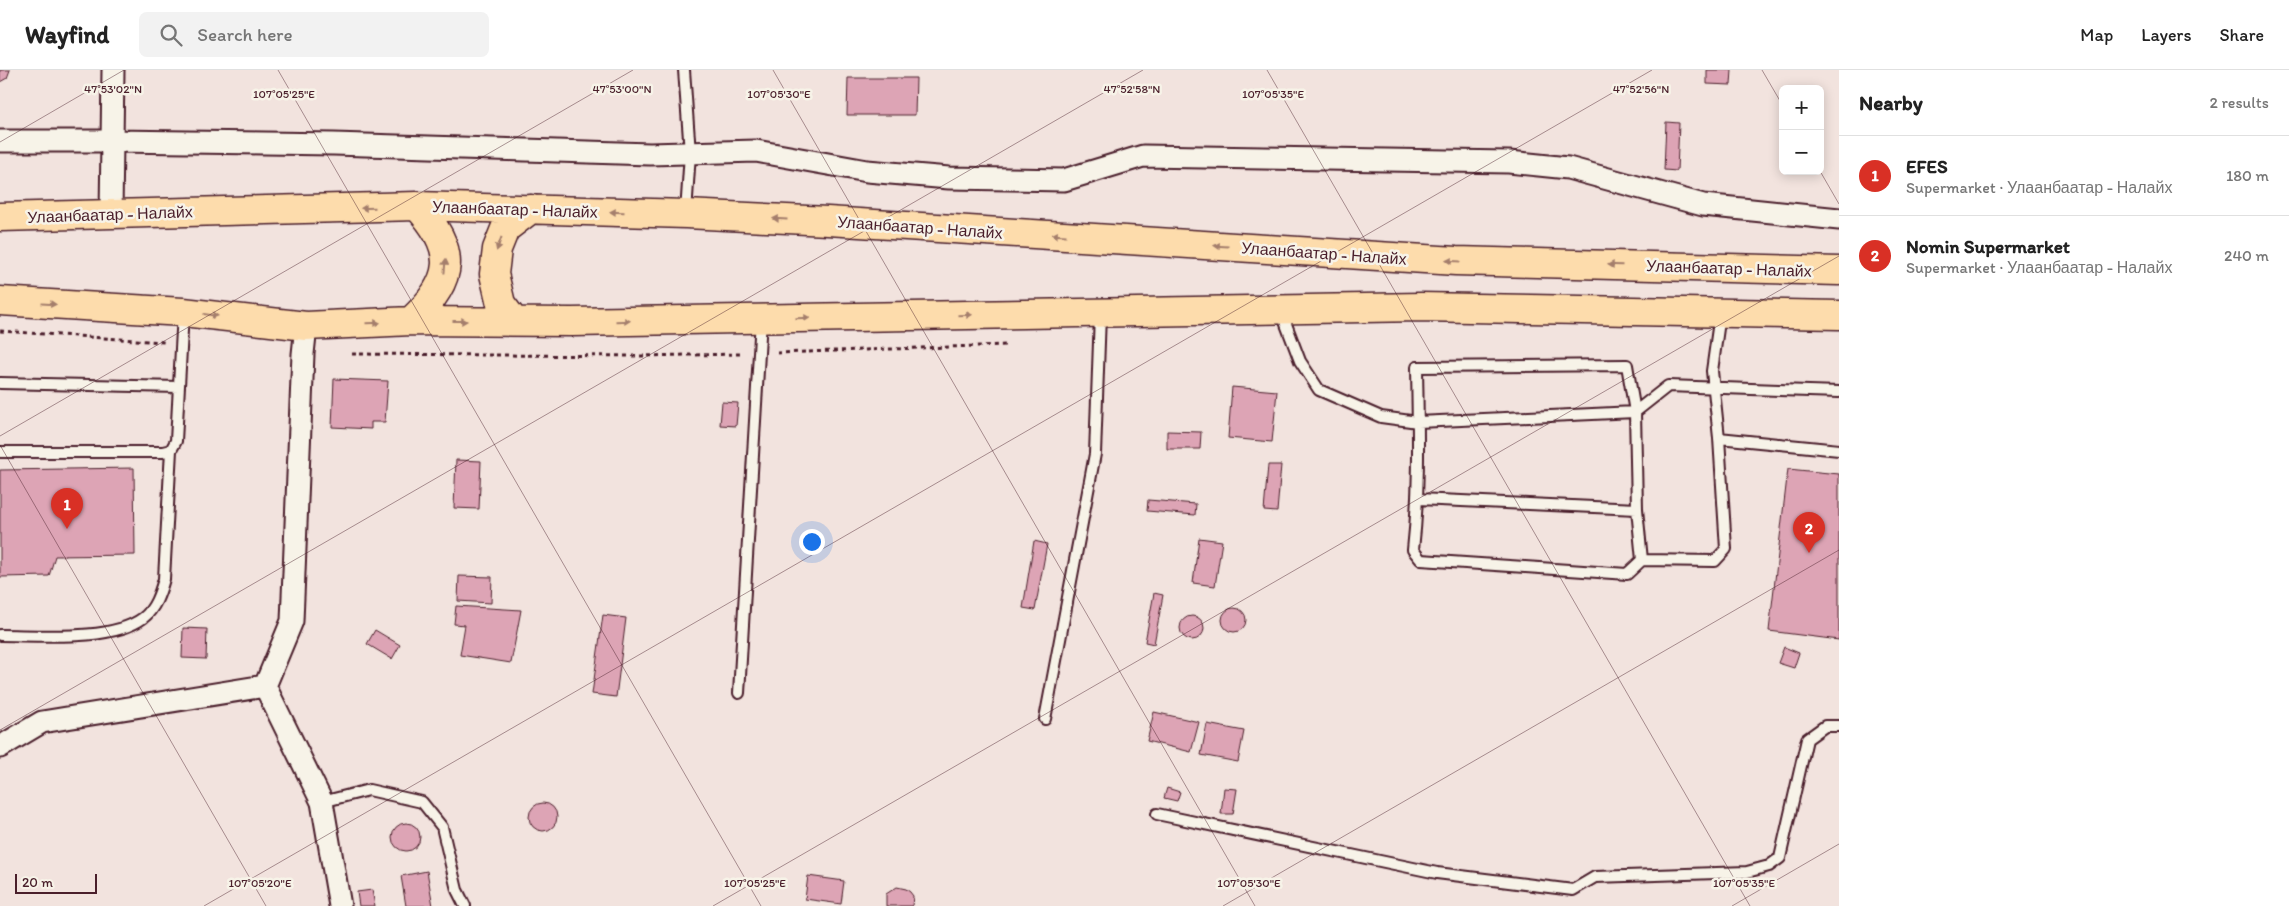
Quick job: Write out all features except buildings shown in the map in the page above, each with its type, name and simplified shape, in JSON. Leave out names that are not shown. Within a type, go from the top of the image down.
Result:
[{"type":"highway","name":"Улаанбаатар - Налайх","points":[[0,217],[417,206],[531,209],[686,214],[867,224],[1456,261],[1839,271]]},
{"type":"highway","points":[[411,321],[430,304],[443,282],[446,264],[444,245],[434,225],[417,206]]},
{"type":"highway","points":[[514,321],[501,304],[494,274],[497,248],[506,229],[531,209]]},
{"type":"highway","points":[[0,301],[183,312],[306,326],[411,321],[761,319],[1421,307],[1839,316]]},
{"type":"street","points":[[111,213],[114,140],[113,70]]},
{"type":"street","points":[[0,141],[114,140],[650,154],[756,151],[867,171],[949,178],[1064,180],[1143,156],[1509,162],[1568,168],[1703,205],[1839,220]]},
{"type":"street","points":[[306,326],[303,354],[292,621],[265,686],[322,802],[340,906]]},
{"type":"street","points":[[0,747],[42,722],[265,686]]},
{"type":"lane","points":[[684,70],[690,153],[686,214]]},
{"type":"lane","points":[[1281,310],[1300,361],[1319,390],[1381,417],[1418,422],[1603,415],[1635,412],[1668,386],[1839,392]]},
{"type":"lane","points":[[0,635],[103,634],[124,628],[144,618],[159,598],[164,579],[171,450],[176,441],[183,312]]},
{"type":"lane","points":[[1045,719],[1095,454],[1100,313]]},
{"type":"lane","points":[[1642,560],[1637,509],[1635,412],[1627,365],[1417,367],[1418,499],[1413,550],[1421,560],[1626,574],[1642,560],[1715,561],[1726,549],[1719,438],[1712,387],[1720,313]]},
{"type":"lane","points":[[738,693],[761,319]]},
{"type":"lane","points":[[0,383],[180,387]]},
{"type":"lane","points":[[1719,438],[1839,450]]},
{"type":"lane","points":[[0,452],[163,452],[171,450]]},
{"type":"lane","points":[[1418,499],[1637,509]]},
{"type":"lane","points":[[1157,814],[1436,873],[1573,890],[1595,877],[1747,872],[1769,866],[1780,858],[1807,739],[1825,726],[1839,726]]},
{"type":"lane","points":[[322,802],[369,790],[422,802],[442,827],[457,890],[465,906]]},
{"type":"place","name":"EFES","points":[[67,529]]},
{"type":"place","name":"Nomin Supermarket","points":[[1809,553]]}]
